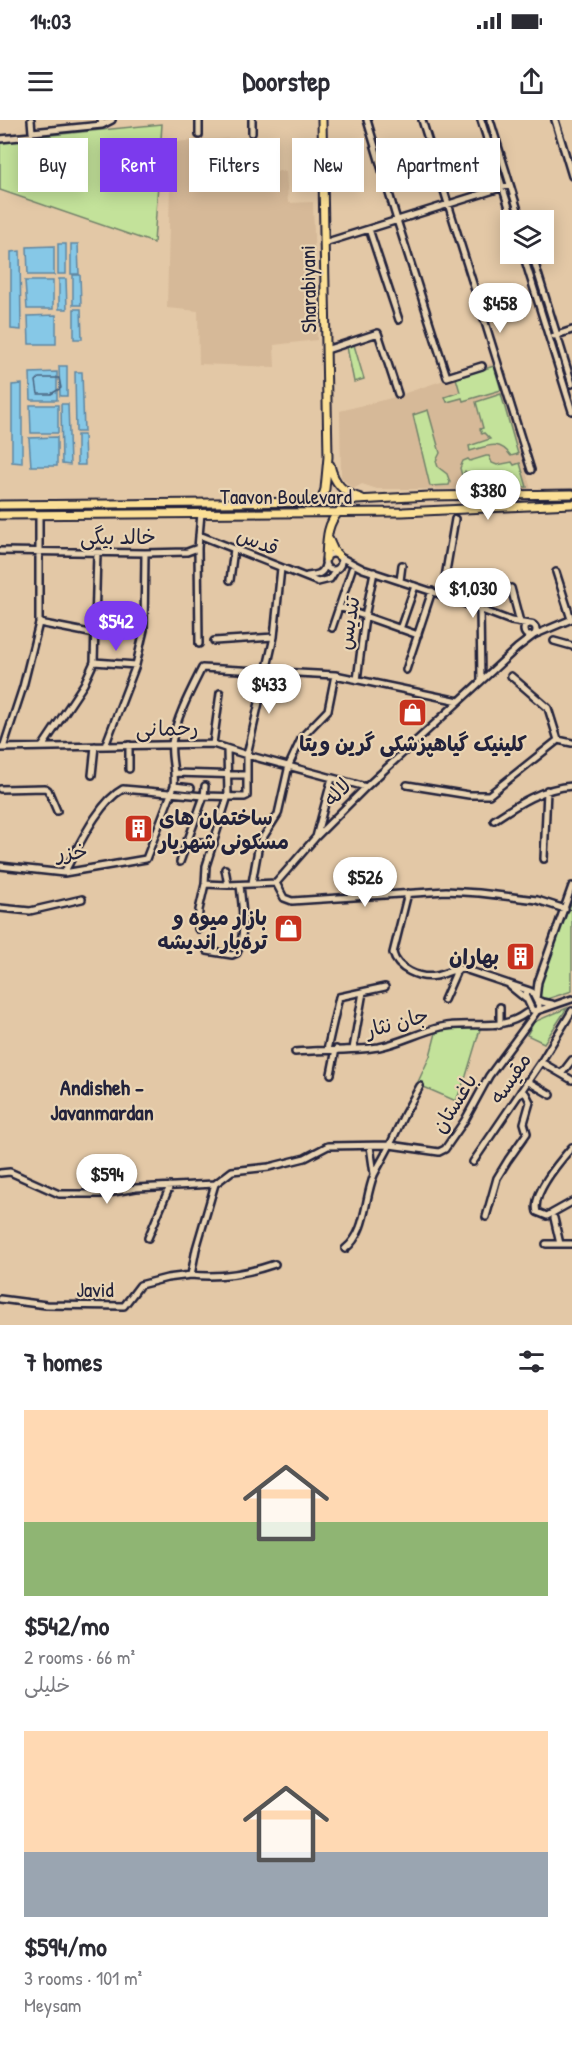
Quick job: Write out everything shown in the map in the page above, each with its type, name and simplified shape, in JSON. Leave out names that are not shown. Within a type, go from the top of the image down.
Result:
[{"type":"main road","name":"Sharabiyani","points":[[321,502],[325,489],[328,457],[322,120]]},
{"type":"main road","name":"Sharabiyani","points":[[328,457],[332,476],[337,484],[353,496],[368,500]]},
{"type":"main road","name":"Taavon Boulevard","points":[[0,505],[321,502],[429,496],[572,494]]},
{"type":"main road","points":[[429,496],[422,502],[423,506],[431,511]]},
{"type":"main road","points":[[403,498],[412,502],[412,506],[403,512]]},
{"type":"main road","name":"Taavon Boulevard","points":[[0,515],[403,512],[572,504]]},
{"type":"main road","points":[[318,512],[329,526]]},
{"type":"main road","points":[[326,561],[329,526],[339,512]]},
{"type":"main road","points":[[328,537],[334,551],[339,556]]},
{"type":"street","points":[[31,120],[32,132],[112,120]]},
{"type":"street","points":[[199,120],[199,135]]},
{"type":"street","points":[[252,120],[252,133]]},
{"type":"street","points":[[367,120],[396,220],[447,377],[482,366]]},
{"type":"street","points":[[422,120],[531,470]]},
{"type":"street","points":[[481,120],[510,210]]},
{"type":"street","points":[[490,120],[519,210]]},
{"type":"street","points":[[555,120],[572,176]]},
{"type":"street","points":[[0,140],[32,136]]},
{"type":"street","points":[[324,243],[510,185]]},
{"type":"street","points":[[369,229],[399,320]]},
{"type":"street","points":[[527,264],[572,411]]},
{"type":"street","points":[[535,264],[572,384]]},
{"type":"street","points":[[549,337],[572,330]]},
{"type":"street","points":[[326,350],[378,333],[398,394]]},
{"type":"street","points":[[199,644],[198,548],[201,513]]},
{"type":"street","points":[[2,748],[23,687],[39,623],[39,515]]},
{"type":"street","points":[[442,595],[455,519]]},
{"type":"street","name":"قدس","points":[[199,535],[318,582],[330,579],[336,570],[363,569],[432,591],[511,621],[551,627]]},
{"type":"street","name":"خالد بیگی","points":[[0,551],[145,553],[187,552],[198,548]]},
{"type":"street","points":[[230,580],[234,549]]},
{"type":"street","points":[[42,747],[84,684],[93,662],[97,553]]},
{"type":"street","points":[[105,746],[136,666],[144,630],[145,553]]},
{"type":"street","points":[[305,576],[321,573],[324,570],[326,561],[330,554],[339,556],[341,566],[336,570],[330,570],[326,561]]},
{"type":"street","name":"قدس","points":[[339,556],[363,569]]},
{"type":"street","points":[[400,580],[402,565]]},
{"type":"street","points":[[64,873],[83,838],[114,793],[123,789],[204,796],[246,796],[247,755],[274,637],[280,568]]},
{"type":"street","points":[[332,628],[352,568]]},
{"type":"street","name":"تندیس","points":[[357,680],[365,617],[374,572]]},
{"type":"street","points":[[551,627],[572,619],[556,572]]},
{"type":"street","points":[[400,629],[415,586]]},
{"type":"street","points":[[511,588],[520,622]]},
{"type":"street","points":[[406,670],[432,591]]},
{"type":"street","points":[[339,607],[418,635]]},
{"type":"street","points":[[480,609],[481,681]]},
{"type":"street","name":"قدس","points":[[511,621],[524,632]]},
{"type":"street","points":[[39,623],[95,634]]},
{"type":"street","points":[[517,648],[524,628],[531,624],[536,630],[534,635],[528,636],[524,632]]},
{"type":"street","name":"لاله","points":[[276,884],[316,837],[366,787],[517,648],[534,635],[551,627]]},
{"type":"street","points":[[214,641],[274,637]]},
{"type":"street","points":[[554,641],[572,646]]},
{"type":"street","points":[[93,662],[136,666]]},
{"type":"street","points":[[171,793],[175,773],[172,745],[186,700],[202,668],[336,675],[459,701]]},
{"type":"street","points":[[252,883],[259,844],[278,814],[290,765],[302,737],[328,710],[336,675]]},
{"type":"street","points":[[511,676],[548,708],[558,740]]},
{"type":"street","points":[[213,744],[220,693]]},
{"type":"street","points":[[558,740],[572,743]]},
{"type":"street","points":[[407,785],[469,795],[489,795],[558,740]]},
{"type":"street","name":"رحمانی","points":[[2,748],[213,744],[366,787]]},
{"type":"street","points":[[129,745],[129,769]]},
{"type":"street","points":[[92,775],[94,746]]},
{"type":"street","points":[[198,929],[206,866],[228,796],[227,749]]},
{"type":"street","points":[[175,773],[245,775]]},
{"type":"street","points":[[316,837],[332,777]]},
{"type":"street","points":[[174,786],[191,788]]},
{"type":"street","points":[[180,862],[204,796],[205,786]]},
{"type":"street","points":[[494,820],[547,790],[572,786]]},
{"type":"street","points":[[0,789],[48,789],[57,811]]},
{"type":"street","points":[[544,859],[547,790]]},
{"type":"street","name":"خزر","points":[[0,866],[64,873],[146,859],[171,793]]},
{"type":"street","points":[[187,840],[214,844]]},
{"type":"street","points":[[225,869],[228,885]]},
{"type":"street","points":[[205,884],[276,884],[284,898],[292,901],[446,891],[537,900],[565,909]]},
{"type":"street","points":[[207,951],[232,955],[237,953],[242,926],[240,885]]},
{"type":"street","points":[[519,1034],[539,1006],[536,999],[538,982],[572,886]]},
{"type":"street","points":[[408,893],[393,952],[394,958],[401,967],[417,974],[437,975],[458,968],[527,990],[542,1002],[556,1004]]},
{"type":"street","points":[[0,908],[30,911],[82,899]]},
{"type":"street","points":[[444,1000],[458,968]]},
{"type":"street","points":[[526,999],[527,990],[538,982]]},
{"type":"street","points":[[506,983],[526,999],[534,1011],[572,999]]},
{"type":"street","points":[[327,1050],[339,997],[385,987]]},
{"type":"street","points":[[353,1049],[363,992]]},
{"type":"street","points":[[500,1007],[500,1024]]},
{"type":"street","points":[[519,1034],[530,1007]]},
{"type":"street","name":"مقیسه","points":[[473,1162],[541,1062],[572,1011]]},
{"type":"street","points":[[508,1023],[526,1013]]},
{"type":"street","points":[[508,1023],[519,1023],[521,1027]]},
{"type":"street","name":"جان نثار","points":[[295,1052],[380,1047],[440,1027],[508,1023]]},
{"type":"street","name":"باغستان","points":[[420,1086],[390,1145],[439,1152],[445,1149],[465,1120],[489,1076],[519,1034]]},
{"type":"street","points":[[331,1074],[336,1049]]},
{"type":"street","points":[[562,1073],[572,1060]]},
{"type":"street","points":[[541,1062],[572,1080]]},
{"type":"street","points":[[527,1081],[551,1095]]},
{"type":"street","points":[[486,1217],[497,1178],[527,1134],[524,1123],[530,1102],[526,1094],[521,1091]]},
{"type":"street","points":[[0,1173],[10,1172],[59,1194],[102,1194],[136,1188],[215,1184],[232,1171],[269,1167],[305,1158],[328,1146],[390,1145]]},
{"type":"street","points":[[345,1249],[360,1227],[374,1176],[390,1145]]},
{"type":"street","points":[[370,1146],[374,1176]]},
{"type":"street","points":[[572,1148],[555,1167],[536,1200],[537,1212],[548,1216],[572,1202]]},
{"type":"street","points":[[215,1184],[190,1275],[206,1276],[245,1272],[275,1264]]},
{"type":"street","points":[[148,1238],[170,1186]]},
{"type":"street","points":[[554,1218],[560,1244]]},
{"type":"street","points":[[546,1244],[572,1244]]},
{"type":"street","name":"Javid","points":[[0,1299],[46,1305],[124,1306],[140,1285],[190,1275]]},
{"type":"shaded area","points":[[269,136],[269,138],[236,138]]},
{"type":"shaded area","points":[[189,141],[189,192],[280,192],[280,171],[286,171],[288,203],[313,202],[317,340],[274,345],[275,367],[199,364],[198,311],[167,308],[170,192],[177,192],[177,142]]},
{"type":"shaded area","points":[[494,363],[531,489],[377,489],[362,484],[353,489],[341,477],[340,411],[391,398]]},
{"type":"green space","points":[[162,124],[161,138],[100,138],[100,192],[157,192],[154,243],[0,190],[0,140],[18,138],[18,192],[88,192],[88,138],[20,138]]},
{"type":"green space","points":[[354,345],[364,379],[354,382],[347,347]]},
{"type":"green space","points":[[494,366],[501,390],[463,401],[462,398],[447,402],[445,397],[460,392],[456,378]]},
{"type":"green space","points":[[501,394],[518,454],[511,456],[502,447],[493,445],[470,451],[469,446],[490,439],[484,433],[482,434],[480,429],[483,428],[476,402]]},
{"type":"green space","points":[[428,410],[440,453],[436,461],[438,467],[447,474],[449,485],[430,486],[413,415]]},
{"type":"green space","points":[[489,456],[492,463],[497,465],[520,463],[527,487],[470,487],[462,482],[464,479],[468,481],[471,475],[465,471],[462,476],[460,468],[463,461]]},
{"type":"green space","points":[[572,901],[572,991],[547,999],[537,998],[538,983]]},
{"type":"green space","points":[[567,1008],[544,1043],[527,1035],[534,1022]]},
{"type":"green space","points":[[481,1026],[456,1101],[417,1084],[430,1056],[437,1029]]},
{"type":"water","points":[[58,244],[66,244],[66,274],[58,274]]},
{"type":"water","points":[[71,244],[78,244],[79,274],[71,274]]},
{"type":"water","points":[[54,246],[54,275],[28,275],[27,247]]},
{"type":"water","points":[[20,251],[21,330],[11,329],[11,252]]},
{"type":"water","points":[[73,275],[80,275],[81,305],[73,305]]},
{"type":"water","points":[[59,279],[66,279],[67,309],[59,309]]},
{"type":"water","points":[[25,281],[53,281],[53,309],[27,309]]},
{"type":"water","points":[[74,309],[81,309],[82,339],[74,339]]},
{"type":"water","points":[[56,315],[56,344],[29,344],[28,316]]},
{"type":"water","points":[[59,366],[67,366],[67,396],[60,396]]},
{"type":"water","points":[[57,372],[57,400],[31,400],[30,373]]},
{"type":"water","points":[[75,372],[82,372],[84,432],[76,432]]},
{"type":"water","points":[[22,384],[22,463],[12,462],[12,385]]},
{"type":"water","points":[[61,404],[68,404],[70,465],[62,464]]},
{"type":"water","points":[[30,405],[58,405],[58,433],[31,433]]},
{"type":"water","points":[[77,435],[84,435],[85,465],[77,465]]},
{"type":"water","points":[[57,437],[57,466],[31,466],[29,438]]},
{"type":"place","name":"کلینیک گیاهپزشکی گرین ویتا","points":[[413,712]]},
{"type":"place","name":"ساختمان های مسکونی شهریار","points":[[138,829]]},
{"type":"place","name":"بازار میوه و تره‌بار اندیشه","points":[[288,929]]},
{"type":"place","name":"بهاران","points":[[520,956]]},
{"type":"district","name":"Andisheh - Javanmardan","points":[[102,1100]]}]
